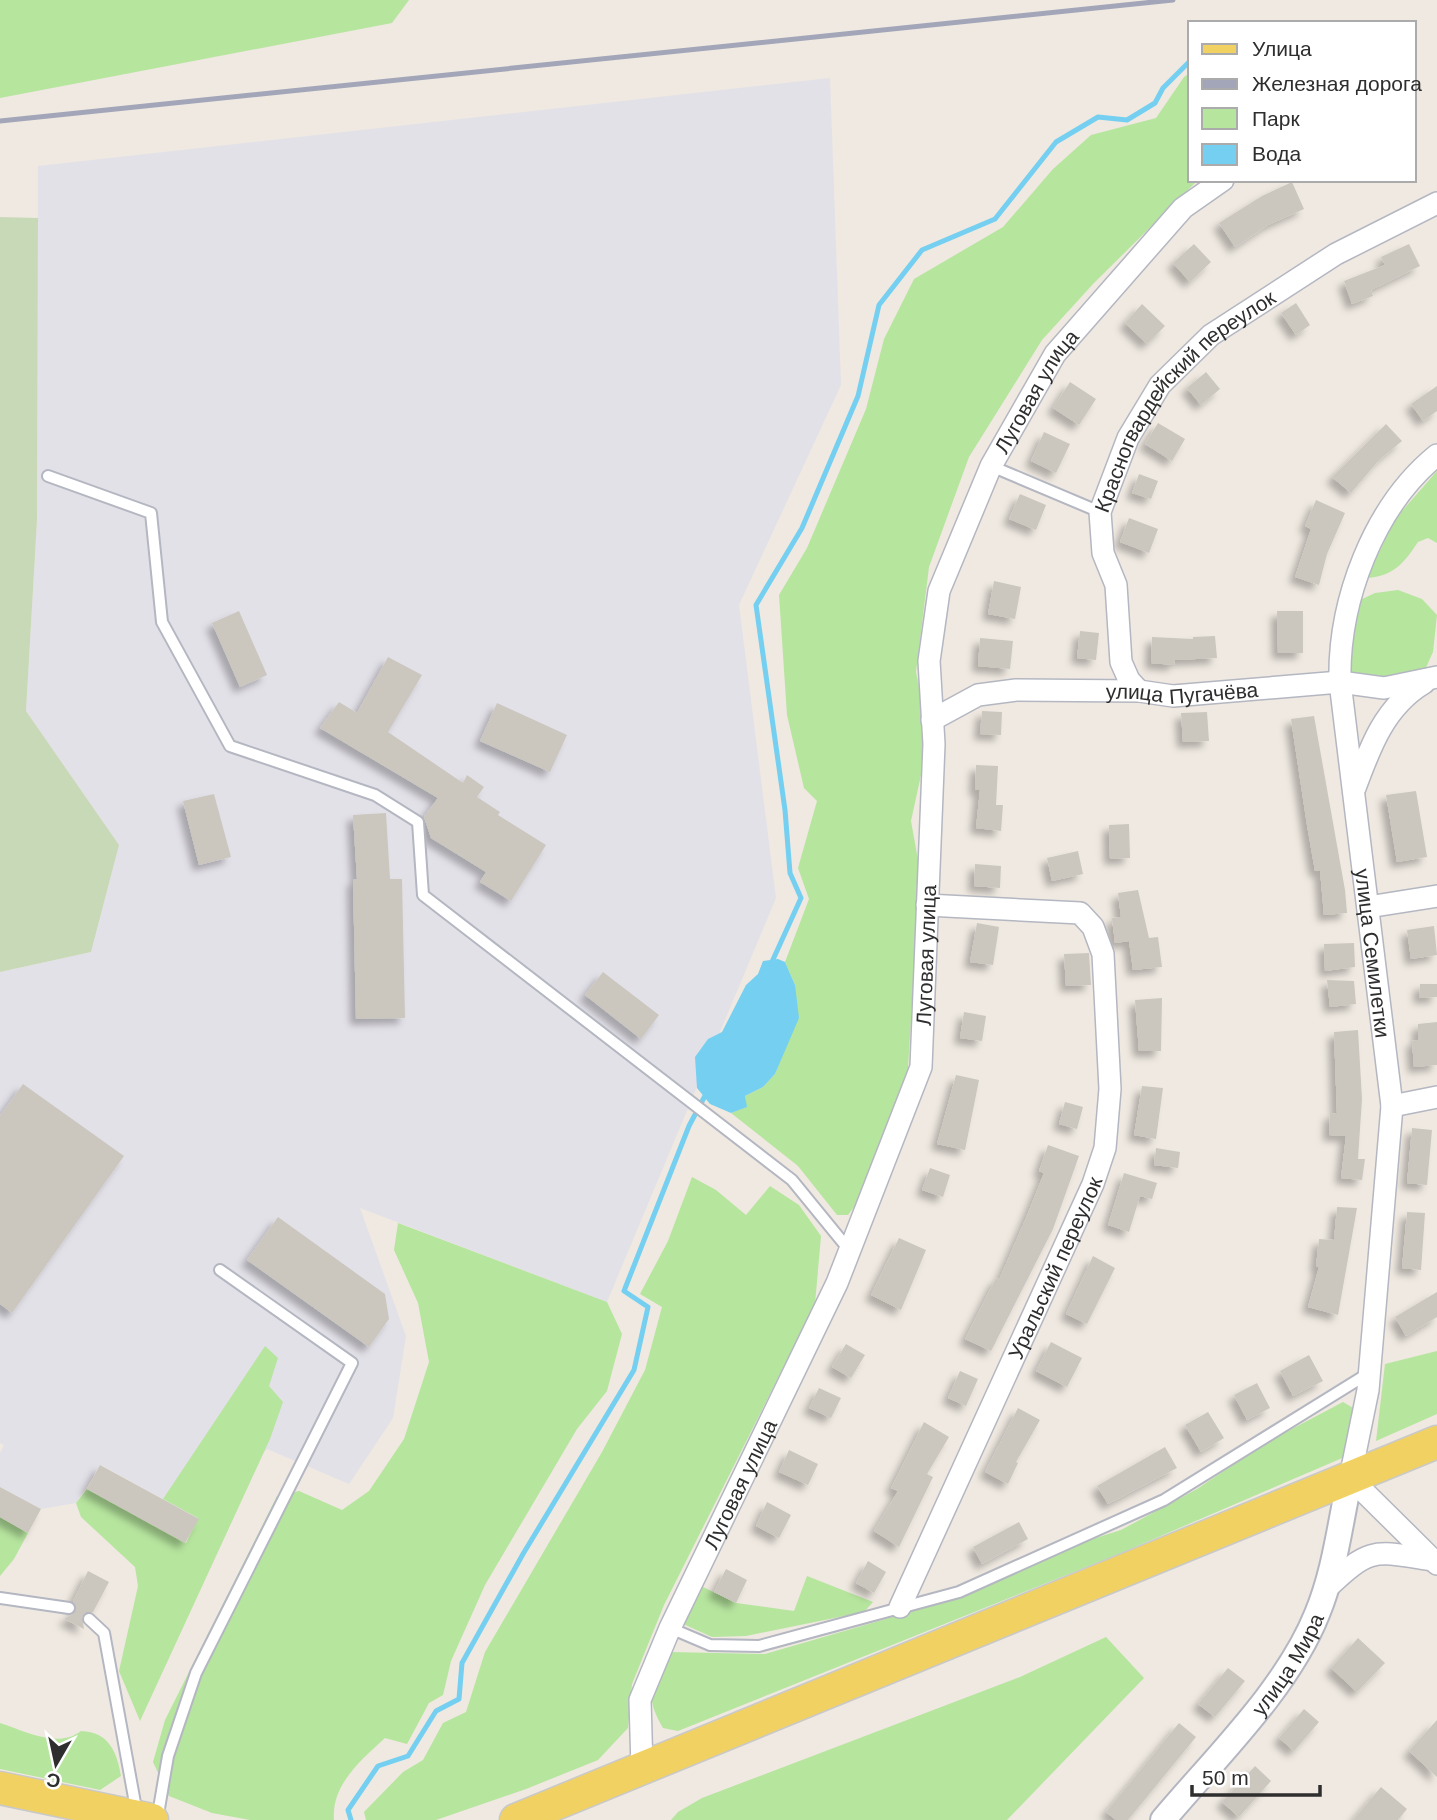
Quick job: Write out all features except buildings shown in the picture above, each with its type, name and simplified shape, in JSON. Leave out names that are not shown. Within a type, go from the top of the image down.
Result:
[{"type":"main road","points":[[516,1820],[569,1810],[642,1768],[1437,1442]]},
{"type":"main road","points":[[0,1788],[149,1819]]},
{"type":"street","name":"Луговая улица","points":[[642,1768],[640,1700],[670,1628],[837,1283],[921,1067],[932,720],[929,661],[939,591],[991,466],[1055,354],[1183,208],[1220,182]]},
{"type":"street","name":"Красногвардейский переулок","points":[[1139,691],[1129,680],[1121,662],[1116,585],[1103,553],[1100,512],[1128,438],[1160,385],[1211,335],[1336,254],[1437,203]]},
{"type":"street","name":"улица Семилетки","points":[[1350,1478],[1369,1373],[1392,1106],[1340,682],[1339,653],[1344,623],[1362,566],[1376,535],[1400,494],[1437,455]]},
{"type":"street","name":"улица Пугачёва","points":[[932,720],[978,695],[1016,690],[1139,691],[1173,696],[1340,682],[1384,688],[1435,677]]},
{"type":"street","points":[[1353,793],[1375,734],[1407,693],[1435,677]]},
{"type":"street","points":[[1368,907],[1437,896]]},
{"type":"street","name":"Уральский переулок","points":[[900,1607],[1093,1184],[1105,1148],[1110,1089],[1103,954],[1093,927],[1080,913],[927,905]]},
{"type":"street","points":[[1392,1106],[1437,1097]]},
{"type":"street","points":[[1350,1478],[1435,1561]]},
{"type":"street","name":"улица Мира","points":[[1163,1820],[1270,1692],[1304,1643],[1327,1588],[1350,1478]]},
{"type":"street","points":[[1327,1588],[1356,1560],[1382,1552],[1435,1561]]},
{"type":"lane","points":[[991,466],[1100,512]]},
{"type":"lane","points":[[48,476],[151,513],[162,622],[230,746],[375,794],[418,822],[423,895],[792,1180],[849,1251]]},
{"type":"lane","points":[[149,1819],[196,1673],[352,1363],[220,1270]]},
{"type":"lane","points":[[670,1628],[710,1645],[759,1646],[959,1592],[1164,1500],[1369,1373]]},
{"type":"lane","points":[[0,1598],[69,1608]]},
{"type":"lane","points":[[89,1619],[104,1633],[149,1819]]},
{"type":"shaded area","points":[[830,78],[841,385],[739,605],[776,898],[607,1302],[360,1208],[406,1336],[393,1418],[349,1484],[267,1449],[199,1519],[101,1465],[76,1503],[41,1509],[0,1487],[0,1453],[4,1445],[0,1443],[0,972],[91,952],[119,845],[26,711],[37,520],[38,166]]},
{"type":"green space","points":[[0,0],[409,0],[392,23],[0,98]]},
{"type":"green space","points":[[1188,74],[1188,182],[1196,182],[1093,284],[1042,340],[969,457],[929,567],[916,672],[926,720],[923,766],[911,821],[920,871],[908,1068],[860,1199],[848,1215],[837,1215],[798,1166],[731,1113],[746,1107],[745,1096],[763,1087],[775,1074],[784,1051],[795,985],[785,962],[809,899],[798,868],[817,801],[804,788],[787,715],[779,595],[807,548],[866,409],[884,339],[914,279],[1003,227],[1053,169],[1091,135],[1156,118]]},
{"type":"green space","points":[[0,217],[38,218],[37,520],[26,711],[119,845],[91,952],[0,972]]},
{"type":"green space","points":[[1437,471],[1437,543],[1428,538],[1418,542],[1397,567],[1376,577],[1367,578],[1395,519]]},
{"type":"green space","points":[[1398,590],[1422,599],[1437,615],[1433,652],[1424,672],[1398,681],[1348,679],[1352,620],[1360,600],[1375,593]]},
{"type":"green space","points":[[692,1177],[716,1190],[746,1215],[770,1186],[799,1205],[821,1236],[815,1304],[664,1605],[632,1684],[628,1728],[598,1760],[526,1789],[436,1820],[366,1820],[364,1812],[403,1772],[423,1760],[443,1723],[466,1712],[485,1652],[602,1452],[645,1370],[662,1307],[640,1294],[668,1241]]},
{"type":"green space","points":[[398,1223],[607,1302],[622,1334],[607,1391],[577,1429],[485,1585],[451,1661],[443,1695],[429,1703],[407,1744],[385,1738],[358,1764],[342,1784],[334,1807],[334,1820],[250,1820],[212,1813],[169,1796],[153,1762],[165,1720],[277,1496],[299,1491],[342,1510],[369,1491],[404,1439],[429,1362],[418,1303],[394,1250]]},
{"type":"green space","points":[[265,1346],[278,1358],[269,1386],[283,1402],[270,1439],[140,1721],[119,1671],[138,1586],[135,1567],[81,1517],[76,1503],[87,1489],[186,1543],[198,1518],[163,1499]]},
{"type":"green space","points":[[1437,1351],[1437,1414],[1376,1441],[1385,1364]]},
{"type":"green space","points":[[1343,1402],[1355,1409],[1354,1453],[1119,1554],[678,1731],[663,1728],[657,1717],[653,1707],[652,1689],[670,1652],[765,1654],[958,1598],[1086,1541],[1121,1530],[1197,1489],[1267,1442]]},
{"type":"green space","points":[[0,1517],[28,1533],[14,1559],[0,1576]]},
{"type":"green space","points":[[807,1576],[873,1602],[864,1612],[746,1636],[712,1637],[681,1623],[701,1586],[736,1603],[794,1611]]},
{"type":"green space","points":[[1106,1637],[1144,1678],[1007,1820],[671,1820],[678,1812],[702,1798],[1020,1677]]},
{"type":"green space","points":[[0,1723],[41,1737],[62,1738],[81,1731],[99,1735],[114,1751],[121,1776],[100,1790],[0,1769]]},
{"type":"water","points":[[778,959],[785,962],[795,985],[799,1018],[775,1074],[763,1087],[745,1096],[747,1107],[731,1113],[710,1104],[697,1088],[695,1057],[708,1039],[722,1032],[746,985],[758,974],[763,961]]},
{"type":"waterway","points":[[771,964],[801,898],[790,873],[785,810],[756,605],[802,528],[858,396],[879,305],[922,250],[995,219],[1056,142],[1098,117],[1127,120],[1155,103],[1163,88],[1188,63]]},
{"type":"waterway","points":[[351,1820],[348,1810],[378,1766],[408,1756],[436,1711],[459,1699],[462,1663],[523,1554],[634,1370],[648,1307],[624,1291],[689,1126],[707,1092]]},
{"type":"railway","points":[[0,121],[1173,0]]}]
